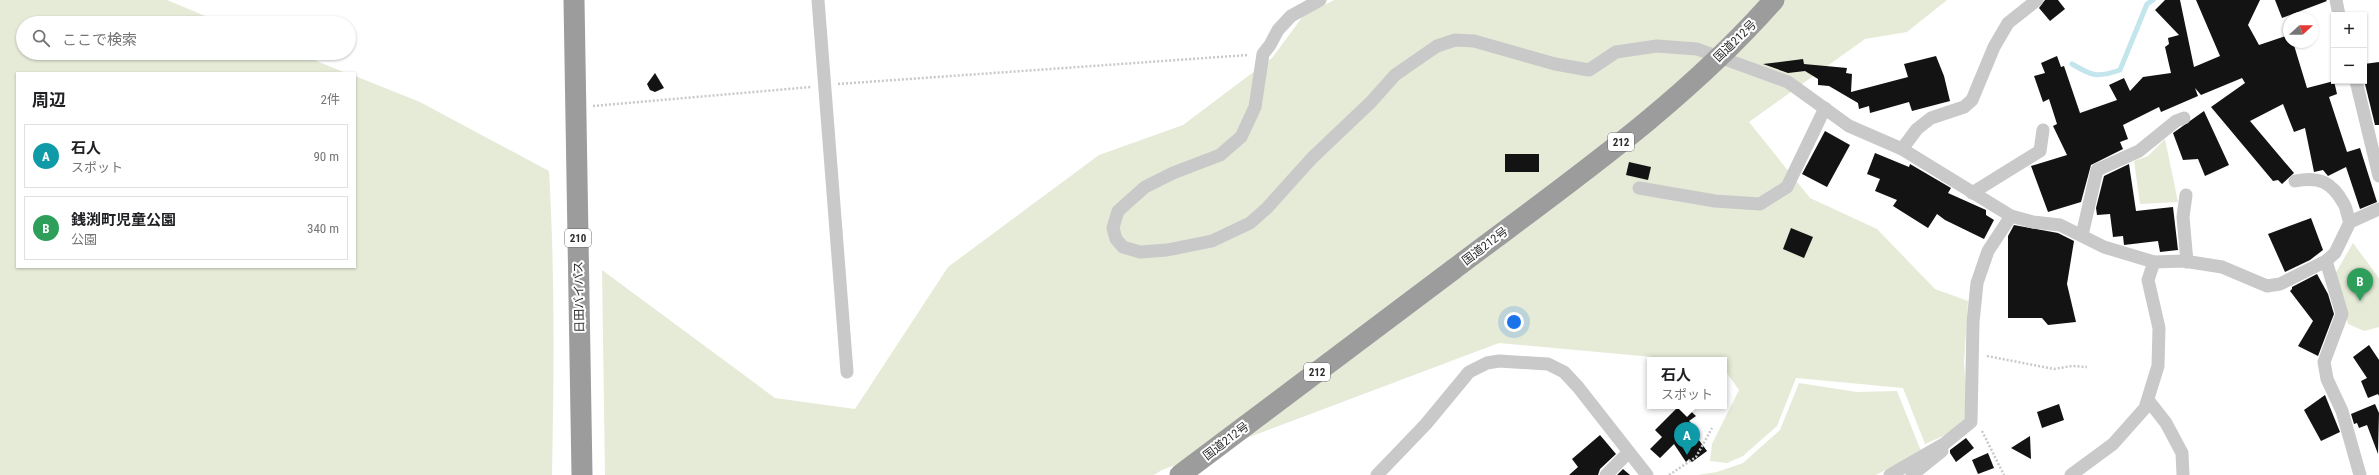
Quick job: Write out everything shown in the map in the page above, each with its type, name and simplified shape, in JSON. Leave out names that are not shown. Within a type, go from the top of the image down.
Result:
[{"type":"highway","name":"日田バイパス","points":[[574,0],[582,475]]},
{"type":"highway","name":"国道212号","points":[[1180,475],[1454,270],[1615,147],[1689,85],[1748,30],[1774,0]]},
{"type":"street","points":[[818,0],[847,372]]},
{"type":"street","points":[[1320,0],[1291,16],[1278,30],[1263,54],[1255,107],[1242,137],[1220,155],[1173,173],[1145,187],[1118,211],[1112,228],[1116,239],[1123,247],[1140,252],[1167,250],[1212,241],[1250,223],[1267,208],[1312,158],[1371,102],[1395,74],[1437,46],[1455,40],[1490,45],[1555,64],[1589,70],[1616,52],[1657,46],[1697,49],[1788,82],[1849,126],[1902,150],[2011,216],[2033,222],[2060,226],[2082,235],[2104,247],[2154,262],[2187,262],[2222,267],[2267,286],[2280,284],[2326,262],[2335,253],[2350,222],[2379,209]]},
{"type":"street","points":[[2336,0],[2338,12]]},
{"type":"street","points":[[1902,150],[1917,129],[1931,118],[1964,106],[1972,100],[1994,47],[2008,23],[2034,1]]},
{"type":"street","points":[[2357,84],[2379,176]]},
{"type":"street","points":[[1639,188],[1715,200],[1760,204],[1788,187],[1825,108]]},
{"type":"street","points":[[2082,235],[2098,170],[2139,151],[2176,121],[2184,118]]},
{"type":"street","points":[[1972,193],[2040,152],[2043,130]]},
{"type":"street","points":[[2295,181],[2310,178],[2330,184],[2344,205],[2350,222]]},
{"type":"street","points":[[2186,196],[2183,218],[2187,262]]},
{"type":"street","points":[[1890,475],[1944,444],[1971,422],[1977,283],[1988,251],[2011,216]]},
{"type":"street","points":[[2071,475],[2113,444],[2146,408],[2158,366],[2159,328],[2148,280],[2154,262]]},
{"type":"street","points":[[2326,262],[2342,314],[2324,362],[2327,379],[2342,411],[2360,475]]},
{"type":"street","points":[[1377,475],[1426,424],[1469,372],[1487,363],[1499,361],[1548,364],[1564,372],[1578,387],[1646,475]]},
{"type":"street","points":[[2148,400],[2166,423],[2182,453],[2183,475]]},
{"type":"street","points":[[1912,475],[1939,455],[1944,447],[1944,444]]},
{"type":"street","points":[[1606,475],[1628,453]]},
{"type":"path","points":[[576,107],[767,92],[825,85],[1263,54]]},
{"type":"path","points":[[1973,358],[1988,356],[2054,369],[2072,366],[2087,367]]},
{"type":"path","points":[[1971,422],[1980,427],[2004,475]]},
{"type":"path","points":[[1669,475],[1696,457],[1712,428]]},
{"type":"green space","points":[[0,0],[167,0],[205,16],[16,16],[16,60],[314,60],[344,72],[16,72],[16,268],[356,268],[356,76],[420,102],[549,171],[554,323],[552,475],[0,475]]},
{"type":"green space","points":[[1334,0],[1947,0],[1907,32],[1865,39],[1749,122],[1810,198],[1877,229],[1935,289],[1968,301],[1964,363],[1968,415],[1950,433],[1925,444],[1903,388],[1796,378],[1777,426],[1743,456],[1727,463],[1710,461],[1712,444],[1739,390],[1727,373],[1727,357],[1652,357],[1499,343],[1162,470],[1154,475],[605,475],[602,270],[775,398],[855,409],[948,267],[1099,155],[1183,125],[1272,58],[1303,16]]},
{"type":"green space","points":[[2165,139],[2178,202],[2140,204],[2134,161],[2148,156]]},
{"type":"green space","points":[[2353,243],[2379,278],[2379,327],[2364,331],[2348,324],[2335,274]]},
{"type":"green space","points":[[1799,383],[1857,392],[1897,391],[1921,451],[1876,475],[1697,475],[1717,472],[1743,463],[1780,430]]},
{"type":"building","points":[[2045,0],[2058,0],[2065,9],[2050,21],[2039,8]]},
{"type":"building","points":[[2165,0],[2180,0],[2194,67],[2220,56],[2196,0],[2260,0],[2248,25],[2259,45],[2283,37],[2283,48],[2295,48],[2307,88],[2331,82],[2331,84],[2335,84],[2337,94],[2329,97],[2347,152],[2360,148],[2377,202],[2360,209],[2346,167],[2328,176],[2323,170],[2314,172],[2305,128],[2294,132],[2283,104],[2250,121],[2294,173],[2282,184],[2278,180],[2273,181],[2211,107],[2245,83],[2242,78],[2201,95],[2195,88],[2198,96],[2161,112],[2159,107],[2123,125],[2128,139],[2120,142],[2123,149],[2091,165],[2081,202],[2048,212],[2031,166],[2067,155],[2053,126],[2057,124],[2049,99],[2043,102],[2034,76],[2045,73],[2041,63],[2057,56],[2061,67],[2064,66],[2080,113],[2117,100],[2109,85],[2124,78],[2130,91],[2143,77],[2171,73],[2165,47],[2169,44],[2168,38],[2179,35],[2155,10]]},
{"type":"building","points":[[2275,0],[2327,1],[2298,12],[2283,12],[2282,18]]},
{"type":"building","points":[[1936,56],[1944,76],[1950,101],[1912,111],[1909,102],[1870,113],[1869,106],[1859,109],[1858,103],[1829,86],[1818,85],[1818,79],[1805,71],[1788,73],[1763,64],[1803,59],[1804,64],[1847,68],[1846,73],[1852,74],[1851,92],[1908,77],[1904,64]]},
{"type":"building","points":[[2379,62],[2379,125],[2375,125],[2365,84],[2367,84],[2367,64]]},
{"type":"building","points":[[655,73],[664,88],[655,92],[650,90],[647,84]]},
{"type":"building","points":[[2204,111],[2229,165],[2205,176],[2198,159],[2183,160],[2173,133]]},
{"type":"building","points":[[1825,131],[1850,145],[1827,187],[1802,174]]},
{"type":"building","points":[[1875,153],[1909,167],[1910,164],[1951,188],[1948,193],[1986,210],[1986,215],[1994,220],[1984,239],[1945,220],[1937,214],[1928,228],[1893,206],[1897,200],[1875,191],[1880,179],[1867,174]]},
{"type":"building","points":[[1505,154],[1539,154],[1539,172],[1505,172]]},
{"type":"building","points":[[1629,162],[1651,167],[1648,180],[1626,175]]},
{"type":"building","points":[[2129,164],[2136,211],[2173,207],[2178,250],[2160,252],[2158,241],[2124,245],[2123,236],[2113,237],[2110,214],[2097,215],[2096,208],[2104,176]]},
{"type":"building","points":[[2311,218],[2323,250],[2310,260],[2285,272],[2268,234]]},
{"type":"building","points":[[2014,225],[2058,233],[2074,241],[2067,284],[2076,322],[2048,325],[2042,318],[2008,318],[2008,236]]},
{"type":"building","points":[[1791,228],[1813,237],[1804,258],[1783,249]]},
{"type":"building","points":[[2317,274],[2328,294],[2334,314],[2318,356],[2298,346],[2313,321],[2290,291],[2292,287]]},
{"type":"building","points":[[2369,345],[2379,360],[2379,396],[2378,394],[2368,398],[2361,381],[2367,378],[2353,357]]},
{"type":"building","points":[[2325,395],[2340,432],[2321,441],[2304,410]]},
{"type":"building","points":[[2059,404],[2064,420],[2042,428],[2037,412]]},
{"type":"building","points":[[2375,404],[2379,413],[2378,454],[2367,425],[2359,428],[2357,423],[2354,424],[2351,414]]},
{"type":"building","points":[[1676,409],[1688,409],[1696,416],[1689,421],[1693,425],[1690,428],[1707,451],[1692,462],[1689,459],[1686,462],[1674,444],[1660,458],[1650,449],[1662,437],[1655,430]]},
{"type":"building","points":[[1600,435],[1616,454],[1600,469],[1598,475],[1569,475],[1578,467],[1572,459]]},
{"type":"building","points":[[2030,436],[2031,459],[2011,448]]},
{"type":"building","points":[[1966,438],[1974,448],[1956,462],[1950,453],[1950,450]]},
{"type":"building","points":[[1988,453],[1994,468],[1978,474],[1972,460]]},
{"type":"building","points":[[1623,469],[1630,475],[1617,475]]},
{"type":"waterway","points":[[2072,64],[2090,73],[2100,75],[2120,70],[2147,4],[2153,0]]},
{"type":"place","name":"銭渕町児童公園","points":[[2360,301]]},
{"type":"place","name":"石人","points":[[1687,455]]}]
